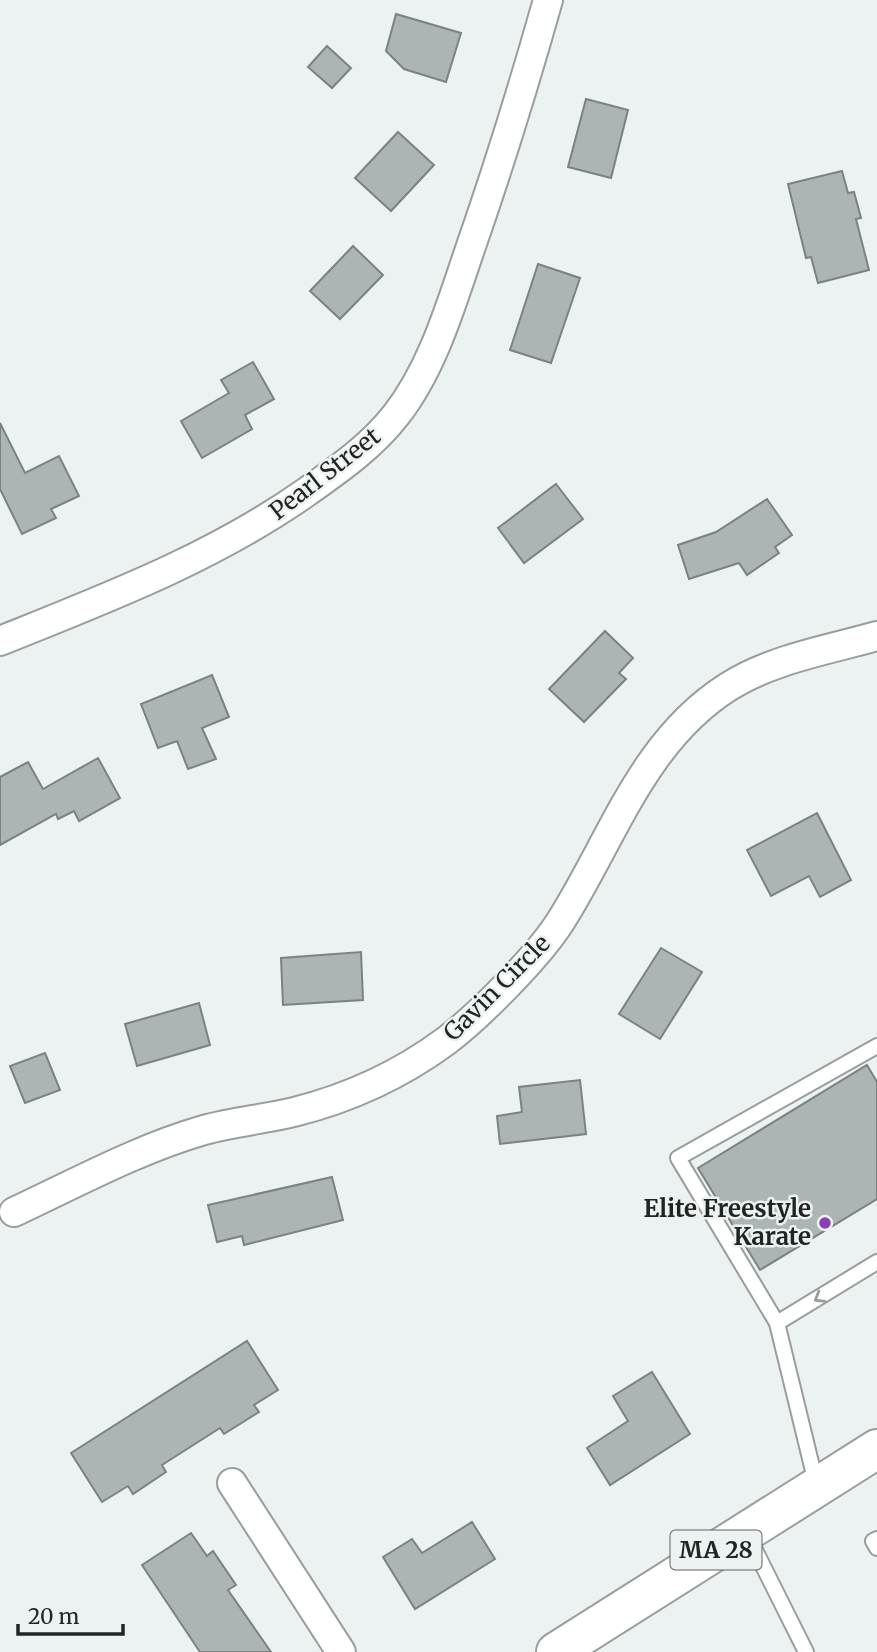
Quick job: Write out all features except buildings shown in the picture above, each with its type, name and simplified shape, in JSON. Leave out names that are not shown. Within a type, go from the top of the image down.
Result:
[{"type":"main road","name":"MA 28","points":[[555,1652],[877,1449]]},
{"type":"street","name":"Pearl Street","points":[[0,641],[151,580],[253,527],[327,478],[388,425],[415,387],[450,309],[522,90],[548,0]]},
{"type":"street","name":"Gavin Circle","points":[[14,1212],[146,1151],[204,1130],[295,1112],[343,1098],[381,1082],[416,1062],[449,1038],[538,952],[561,921],[638,781],[656,754],[694,713],[728,687],[771,666],[877,636]]},
{"type":"street","points":[[232,1483],[341,1652]]},
{"type":"lane","points":[[817,1485],[777,1323],[677,1158],[877,1046]]},
{"type":"lane","points":[[777,1323],[877,1262]]},
{"type":"lane","points":[[746,1531],[806,1652]]},
{"type":"lane","points":[[877,1539],[873,1541],[877,1548]]},
{"type":"place","name":"Elite Freestyle Karate","points":[[825,1223]]}]
